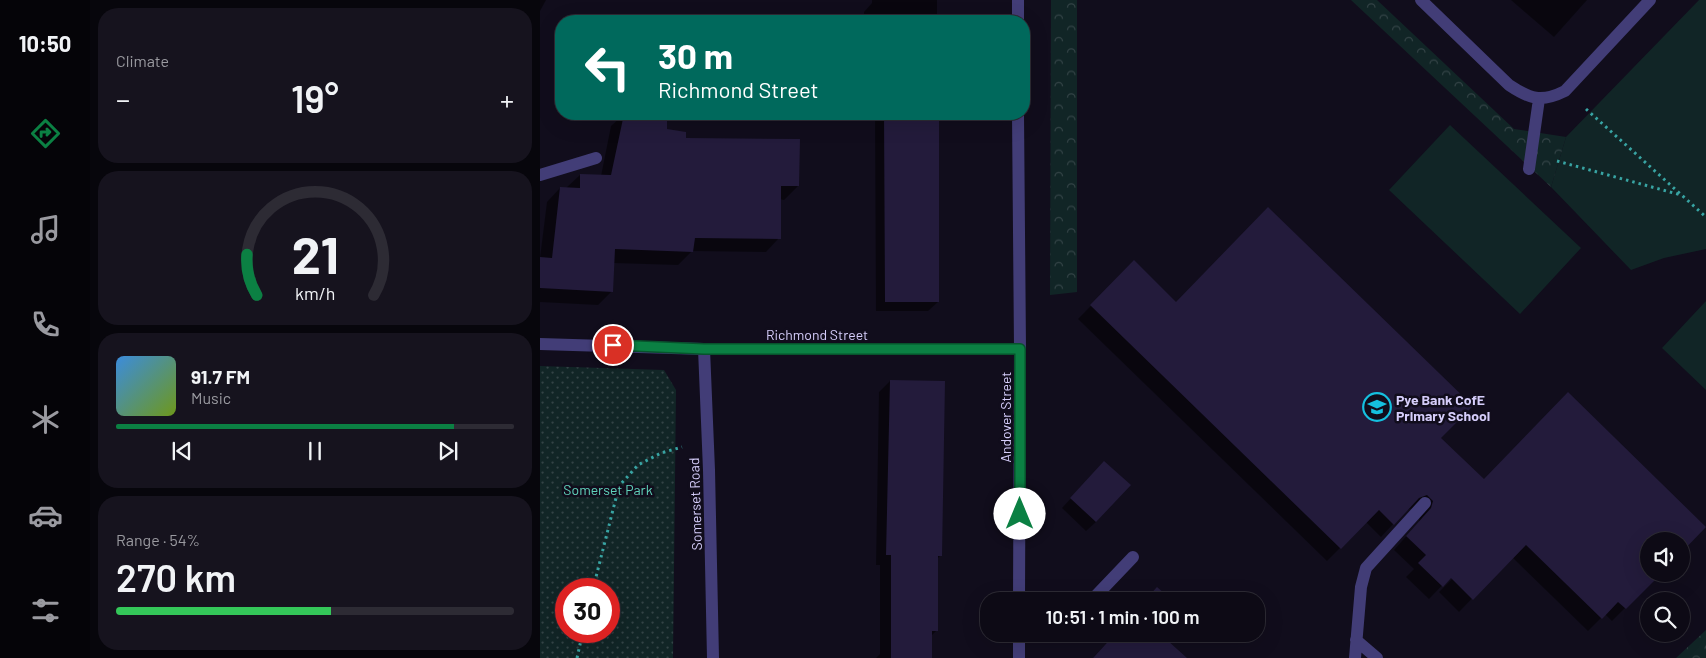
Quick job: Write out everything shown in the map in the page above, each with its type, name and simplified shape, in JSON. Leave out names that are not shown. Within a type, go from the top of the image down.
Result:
[{"type":"street","points":[[1018,0],[1018,15]]},
{"type":"street","points":[[1421,0],[1508,85],[1523,94],[1539,99],[1553,97],[1565,90],[1650,0]]},
{"type":"street","points":[[1529,170],[1539,99]]},
{"type":"street","name":"Andover Street","points":[[1018,120],[1019,592]]},
{"type":"street","points":[[540,175],[596,158]]},
{"type":"street","name":"Richmond Street","points":[[540,344],[704,349],[1020,349]]},
{"type":"street","name":"Somerset Road","points":[[704,349],[713,658]]},
{"type":"street","points":[[1354,658],[1361,587],[1366,568],[1425,503]]},
{"type":"street","points":[[1100,592],[1133,558]]},
{"type":"street","points":[[1356,640],[1377,658]]},
{"type":"street","points":[[1019,642],[1019,658]]},
{"type":"path","points":[[1565,90],[1706,217]]},
{"type":"path","points":[[1531,154],[1682,195]]},
{"type":"path","points":[[596,578],[620,486],[638,466],[661,453],[708,439]]},
{"type":"path","points":[[577,658],[580,643]]},
{"type":"green space","points":[[1051,0],[1077,0],[1077,292],[1050,295]]},
{"type":"green space","points":[[1351,0],[1377,0],[1514,129],[1566,137],[1551,187]]},
{"type":"green space","points":[[1699,0],[1706,0],[1706,249],[1664,258],[1631,270],[1551,187],[1566,137]]},
{"type":"green space","points":[[1450,125],[1581,248],[1520,314],[1389,190]]},
{"type":"green space","points":[[1706,301],[1706,390],[1662,348]]},
{"type":"green space","name":"Somerset Park","points":[[540,366],[664,370],[676,390],[673,658],[540,658]]},
{"type":"green space","points":[[1706,630],[1706,658],[1676,658]]},
{"type":"building","points":[[623,120],[667,120],[667,129],[686,132],[686,138],[800,139],[799,186],[781,186],[781,239],[695,238],[693,252],[615,249],[613,292],[540,288],[540,257],[552,258],[560,187],[580,188],[580,174],[611,175]]},
{"type":"building","points":[[884,120],[939,120],[939,302],[885,302]]},
{"type":"building","points":[[1268,207],[1473,406],[1441,438],[1484,479],[1568,392],[1706,527],[1690,544],[1690,532],[1640,532],[1640,582],[1653,582],[1643,592],[1640,592],[1640,595],[1626,609],[1618,602],[1602,619],[1526,545],[1473,600],[1451,578],[1443,587],[1418,563],[1426,555],[1406,536],[1431,508],[1433,501],[1427,495],[1419,498],[1394,525],[1379,510],[1341,549],[1090,305],[1134,260],[1176,302]]},
{"type":"building","points":[[890,380],[945,381],[942,556],[938,556],[938,631],[932,631],[932,658],[891,658],[891,555],[886,555]]},
{"type":"building","points":[[1104,461],[1131,485],[1096,522],[1070,498]]},
{"type":"building","points":[[1157,587],[1163,592],[1152,592]]},
{"type":"building","points":[[1108,642],[1169,642],[1187,658],[1093,658]]},
{"type":"place","name":"Pye Bank CofE Primary School","points":[[1377,407]]},
{"type":"route","points":[[613,345],[704,349],[1020,349],[1020,514]]}]
